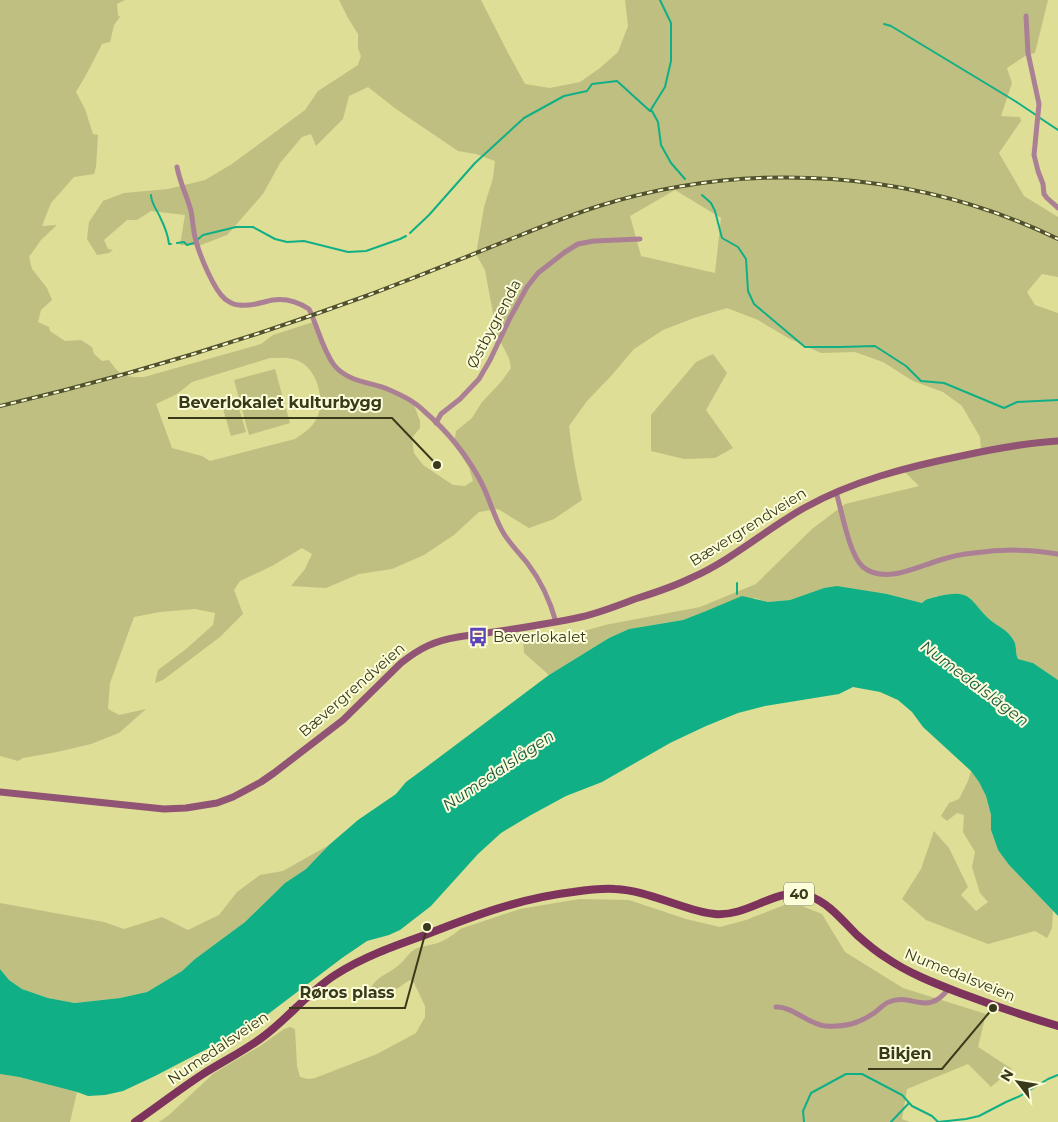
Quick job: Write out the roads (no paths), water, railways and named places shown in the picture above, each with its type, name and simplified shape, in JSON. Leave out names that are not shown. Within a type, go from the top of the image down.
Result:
[{"type":"main road","name":"Bævergrendveien","points":[[0,792],[164,809],[217,803],[248,790],[274,774],[343,720],[388,674],[421,648],[443,640],[556,622],[596,613],[691,579],[732,555],[803,508],[836,492],[887,474],[942,460],[1019,445],[1058,441]]},
{"type":"main road","name":"Numedalsveien","points":[[136,1122],[202,1075],[266,1035],[316,990],[348,968],[383,951],[474,916],[548,895],[588,890],[616,889],[652,896],[710,914],[735,913],[782,895],[804,894],[820,901],[862,940],[887,959],[915,974],[1005,1009],[1058,1026]]},
{"type":"street","points":[[1026,16],[1028,53],[1039,104],[1034,155],[1043,184],[1044,194],[1058,208]]},
{"type":"street","points":[[177,167],[179,179],[190,210],[197,245],[215,286],[225,299],[244,306],[274,300],[288,300],[304,306],[309,309],[328,356],[340,371],[358,381],[384,388],[408,398],[424,410],[461,449],[470,462],[509,542],[530,566],[543,587],[556,622]]},
{"type":"street","name":"Østbygrenda","points":[[436,423],[441,414],[460,399],[479,379],[527,287],[538,272],[565,252],[583,243],[640,238]]},
{"type":"street","points":[[836,492],[856,559],[863,567],[876,573],[892,574],[947,558],[982,552],[1015,550],[1058,554]]},
{"type":"street","points":[[776,1007],[785,1008],[824,1026],[841,1026],[858,1023],[889,1002],[905,1000],[926,1003],[940,999],[949,988]]},
{"type":"water","name":"Numedalslågen","points":[[837,586],[887,594],[922,603],[939,596],[950,594],[964,595],[973,601],[991,621],[1011,637],[1015,643],[1018,659],[1033,663],[1058,680],[1058,916],[1009,865],[998,850],[991,830],[991,815],[986,796],[971,771],[923,727],[912,712],[898,700],[880,692],[853,687],[839,694],[765,706],[738,713],[670,743],[602,782],[566,796],[531,815],[501,833],[478,854],[431,906],[400,930],[367,941],[255,1024],[123,1091],[88,1096],[19,1077],[0,1074],[0,969],[9,980],[22,989],[48,998],[75,1003],[120,998],[147,992],[182,971],[245,922],[285,883],[306,869],[329,845],[358,820],[396,794],[406,782],[549,675],[609,638],[629,629],[683,620],[742,596],[768,602],[790,600],[824,588]]},
{"type":"waterway","points":[[650,111],[665,87],[671,61],[671,23],[660,0]]},
{"type":"waterway","points":[[884,24],[891,26],[1036,115]]},
{"type":"waterway","points":[[410,233],[429,215],[475,163],[524,118],[564,96],[587,91],[592,84],[617,81],[652,111],[658,122],[661,145],[671,163],[685,179]]},
{"type":"waterway","points":[[1040,118],[1058,130]]},
{"type":"waterway","points":[[151,195],[153,204],[166,230],[169,244],[171,244]]},
{"type":"waterway","points":[[702,195],[711,203],[715,211],[722,238],[738,247],[746,259],[748,291],[754,304],[805,347],[875,346],[906,366],[921,381],[944,383],[1004,408],[1017,402],[1058,400]]},
{"type":"waterway","points":[[197,240],[203,235],[236,227],[253,227],[275,239],[287,242],[304,241],[348,252],[366,251],[406,236]]},
{"type":"waterway","points":[[177,243],[184,242],[187,245],[194,243]]},
{"type":"waterway","points":[[737,583],[737,594]]},
{"type":"waterway","points":[[804,1122],[803,1111],[811,1093],[846,1074],[862,1074],[902,1095],[912,1106],[932,1116],[938,1122],[979,1116],[1058,1075]]},
{"type":"waterway","points":[[891,1122],[909,1103]]},
{"type":"railway","points":[[0,406],[93,383],[185,357],[276,328],[366,296],[578,213],[656,191],[714,182],[773,178],[831,179],[890,186],[947,198],[1004,216],[1058,239]]},
{"type":"place","name":"Beverlokalet kulturbygg","points":[[437,465]]},
{"type":"place","name":"Beverlokalet","points":[[478,637]]},
{"type":"place","name":"Røros plass","points":[[427,927]]},
{"type":"place","name":"Bikjen","points":[[993,1008]]}]
